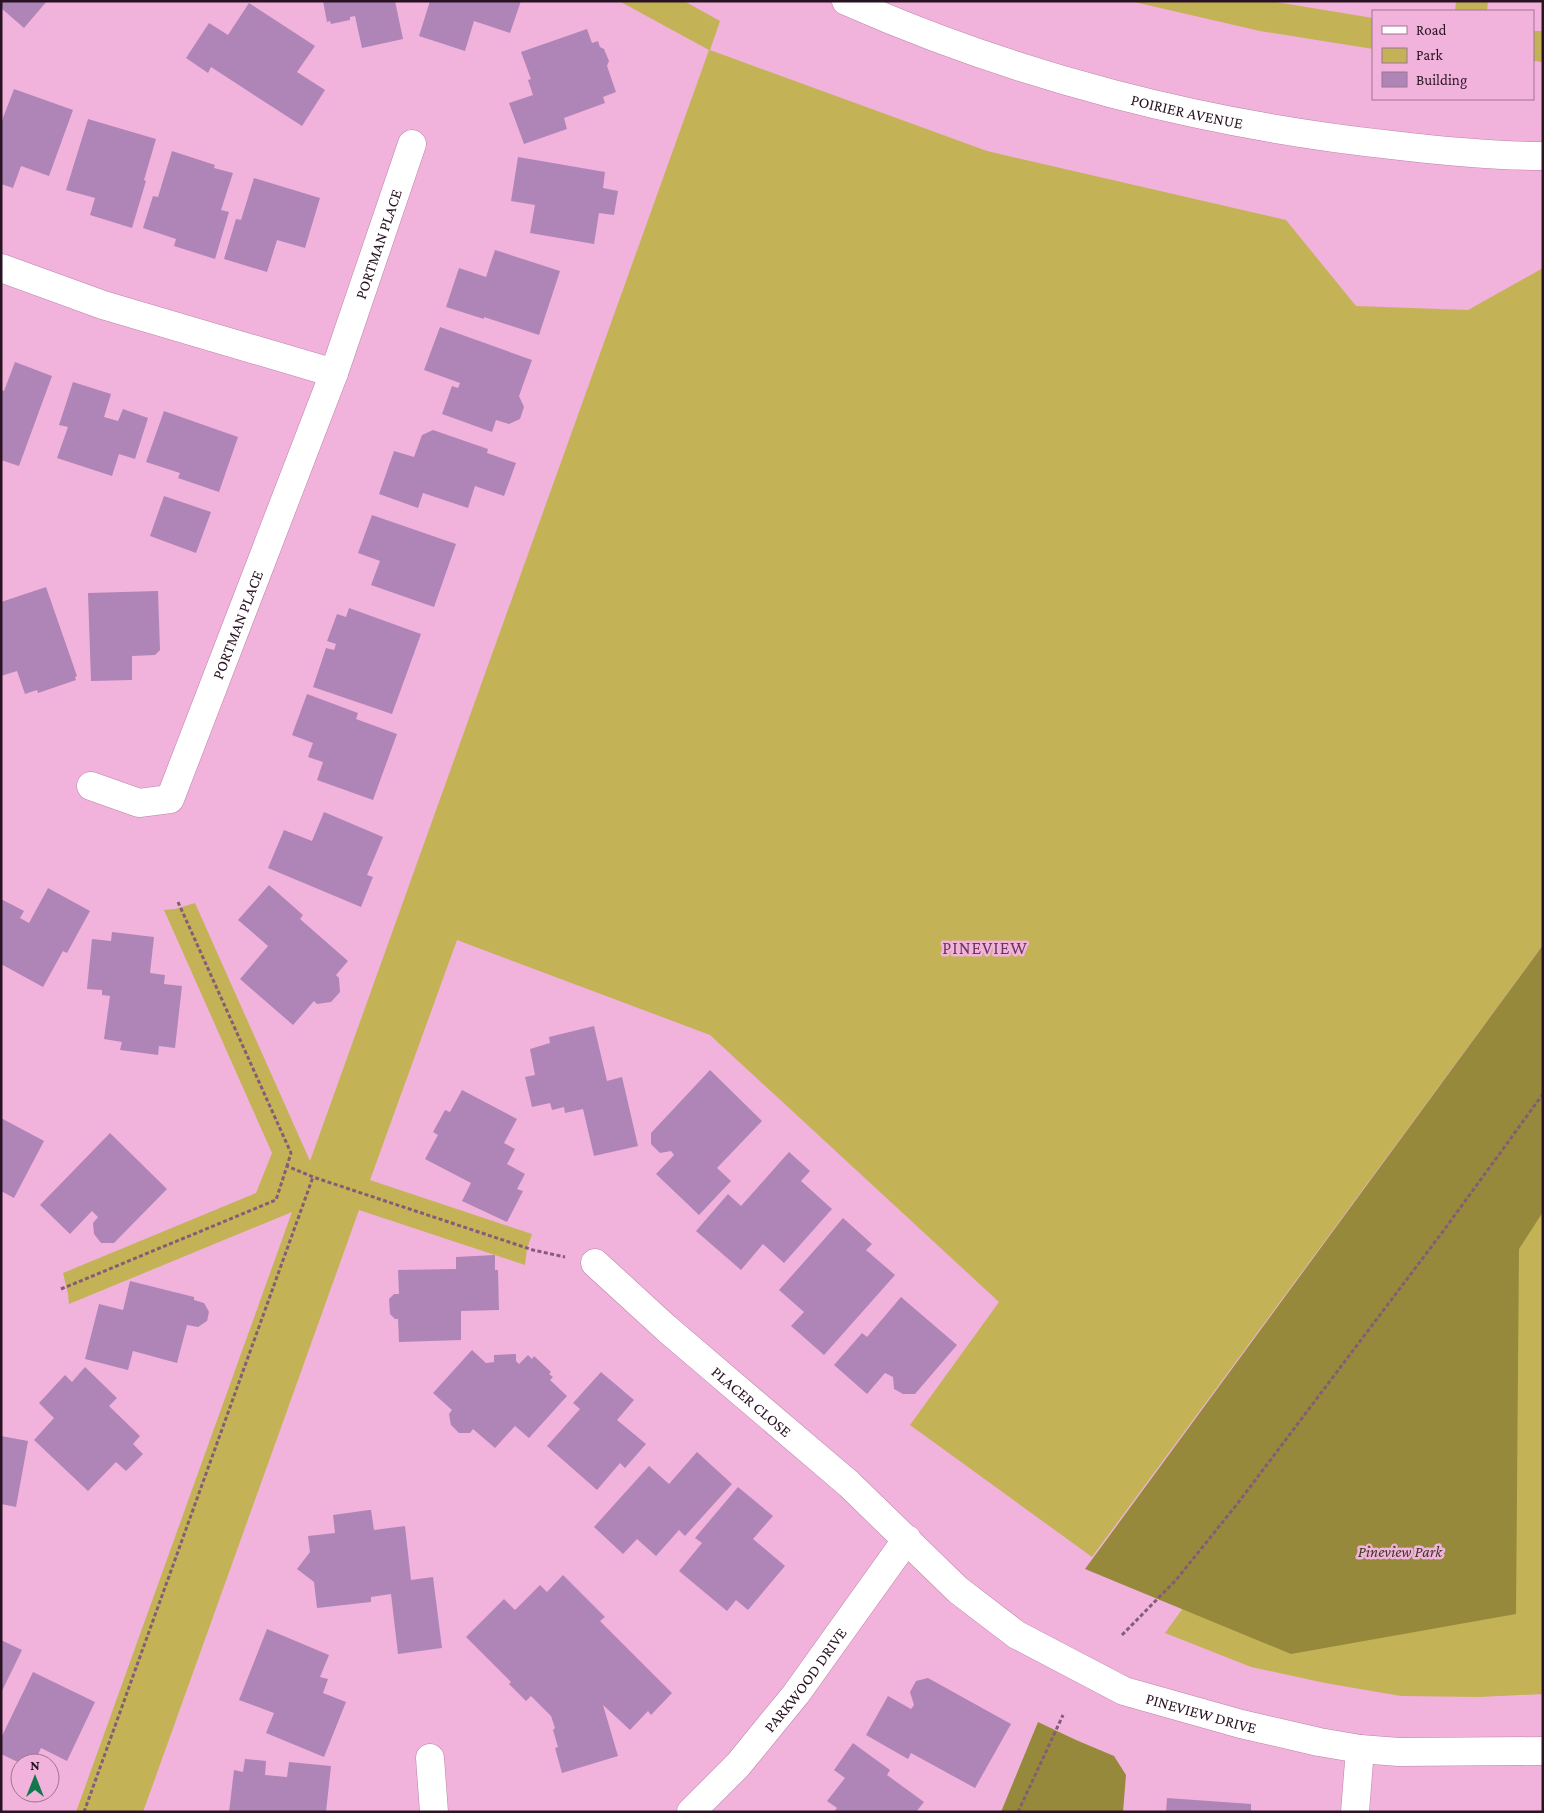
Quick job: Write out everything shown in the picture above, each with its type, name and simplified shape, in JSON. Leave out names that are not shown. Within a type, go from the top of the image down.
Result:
[{"type":"street","name":"POIRIER AVENUE","points":[[846,1],[969,50],[1061,80],[1154,104],[1249,124],[1345,140],[1434,150],[1543,156]]},
{"type":"street","name":"PORTMAN PLACE","points":[[91,786],[139,803],[170,798],[334,373],[412,144]]},
{"type":"street","points":[[1,268],[103,305],[334,373]]},
{"type":"street","name":"PLACER CLOSE","points":[[595,1263],[666,1328],[849,1484],[907,1540]]},
{"type":"street","name":"PINEVIEW DRIVE","points":[[907,1540],[958,1590],[1018,1634],[1124,1691],[1241,1724],[1319,1742],[1360,1749],[1399,1752],[1543,1752]]},
{"type":"street","name":"PARKWOOD DRIVE","points":[[692,1812],[738,1765],[796,1694],[907,1540]]},
{"type":"street","points":[[1354,1812],[1360,1749]]},
{"type":"street","points":[[430,1758],[434,1812]]},
{"type":"path","points":[[61,1289],[276,1200],[291,1154],[178,902]]},
{"type":"path","points":[[1122,1635],[1176,1580],[1238,1503],[1444,1230],[1543,1094]]},
{"type":"path","points":[[287,1166],[313,1177],[533,1250],[595,1263]]},
{"type":"path","points":[[84,1812],[313,1177]]},
{"type":"path","points":[[1018,1812],[1063,1715]]},
{"type":"green space","points":[[619,1],[684,1],[720,21],[710,50],[987,151],[1286,220],[1356,306],[1468,310],[1543,268],[1543,945],[1092,1557],[910,1425],[999,1302],[710,1035],[457,940],[370,1180],[532,1234],[527,1249],[525,1265],[359,1210],[143,1812],[76,1812],[292,1212],[69,1304],[63,1273],[256,1193],[272,1153],[164,910],[195,903],[310,1161],[709,50]]},
{"type":"green space","points":[[1130,1],[1270,1],[1372,18],[1372,49],[1260,31]]},
{"type":"green space","points":[[1456,1],[1488,1],[1487,10],[1455,10]]},
{"type":"green space","points":[[1534,31],[1543,31],[1543,62],[1534,61]]},
{"type":"green space","points":[[1543,945],[1543,1212],[1519,1249],[1516,1614],[1291,1654],[1085,1569]]},
{"type":"green space","name":"Pineview Park","points":[[1543,1111],[1543,1694],[1479,1697],[1401,1696],[1325,1683],[1251,1667],[1165,1633]]},
{"type":"green space","points":[[1038,1722],[1114,1756],[1126,1775],[1123,1812],[1001,1812]]},
{"type":"building","points":[[1,1],[47,1],[24,28],[1,8]]},
{"type":"building","points":[[323,1],[395,1],[403,39],[362,48],[355,16],[350,17],[350,20],[331,24],[330,21],[327,22]]},
{"type":"building","points":[[430,1],[521,1],[510,33],[474,21],[465,51],[419,36]]},
{"type":"building","points":[[249,3],[315,46],[297,72],[325,90],[302,126],[211,67],[208,73],[186,58],[209,23],[228,35]]},
{"type":"building","points":[[587,29],[592,43],[598,41],[600,47],[604,49],[609,61],[607,66],[616,92],[603,97],[605,103],[564,118],[567,129],[524,144],[509,103],[533,95],[528,80],[531,79],[521,52]]},
{"type":"building","points":[[14,89],[73,110],[49,176],[21,166],[13,188],[1,184],[1,123]]},
{"type":"building","points":[[88,119],[156,139],[132,228],[90,215],[95,198],[66,190]]},
{"type":"building","points":[[172,151],[215,165],[214,168],[233,173],[221,210],[229,212],[215,259],[174,246],[176,239],[143,228],[153,196],[158,197]]},
{"type":"building","points":[[518,157],[605,172],[603,188],[618,191],[614,215],[599,213],[594,244],[530,233],[535,205],[511,201]]},
{"type":"building","points":[[254,178],[320,198],[305,248],[277,240],[267,272],[224,259],[236,219],[241,220]]},
{"type":"building","points":[[495,250],[560,271],[539,335],[446,307],[459,268],[486,277]]},
{"type":"building","points":[[440,327],[532,360],[519,396],[524,407],[520,419],[509,424],[496,420],[492,432],[442,414],[452,386],[458,388],[460,383],[424,370]]},
{"type":"building","points":[[15,362],[52,376],[19,466],[1,460],[1,390],[4,391]]},
{"type":"building","points":[[73,382],[111,394],[104,417],[118,421],[123,409],[148,418],[135,459],[119,454],[112,476],[57,458],[68,427],[59,425]]},
{"type":"building","points":[[164,411],[238,437],[219,492],[178,478],[180,473],[146,462]]},
{"type":"building","points":[[433,430],[488,449],[487,453],[516,463],[504,496],[475,486],[468,508],[423,493],[418,508],[379,494],[394,451],[414,457],[422,435]]},
{"type":"building","points":[[164,496],[211,512],[196,553],[150,536]]},
{"type":"building","points":[[372,515],[456,544],[434,607],[371,585],[380,561],[358,553]]},
{"type":"building","points":[[46,587],[77,676],[75,677],[76,680],[38,693],[37,690],[25,694],[17,671],[1,676],[1,602]]},
{"type":"building","points":[[158,591],[160,650],[155,655],[132,656],[132,680],[91,681],[88,593]]},
{"type":"building","points":[[349,608],[421,634],[392,714],[313,687],[326,648],[334,650],[336,644],[327,641],[337,614],[346,617]]},
{"type":"building","points":[[307,694],[358,713],[356,719],[397,734],[373,800],[317,780],[323,762],[308,757],[313,743],[292,735]]},
{"type":"building","points":[[324,812],[383,837],[367,875],[373,877],[361,907],[268,868],[284,830],[312,841]]},
{"type":"building","points":[[269,885],[303,915],[300,919],[348,961],[336,975],[339,978],[340,992],[331,1002],[317,1004],[314,1001],[293,1025],[240,979],[268,946],[238,920]]},
{"type":"building","points":[[48,888],[90,911],[67,953],[63,951],[43,987],[1,964],[1,899],[24,911],[20,918],[29,923]]},
{"type":"building","points":[[112,932],[154,937],[150,973],[165,975],[164,984],[182,986],[175,1048],[159,1046],[158,1055],[120,1050],[122,1042],[104,1039],[110,996],[102,995],[102,990],[87,989],[92,939],[111,941]]},
{"type":"building","points":[[594,1026],[607,1081],[622,1077],[638,1146],[594,1156],[583,1109],[565,1113],[564,1107],[552,1110],[550,1103],[532,1107],[525,1077],[535,1075],[530,1049],[550,1043],[549,1037]]},
{"type":"building","points":[[710,1070],[762,1121],[717,1168],[731,1181],[699,1215],[656,1174],[674,1155],[671,1151],[660,1153],[651,1144],[651,1133]]},
{"type":"building","points":[[462,1090],[517,1119],[504,1143],[515,1149],[507,1164],[525,1174],[517,1189],[523,1191],[507,1222],[462,1201],[471,1183],[425,1159],[438,1135],[433,1132],[445,1110],[450,1112]]},
{"type":"building","points":[[1,1118],[44,1141],[14,1198],[1,1191]]},
{"type":"building","points":[[110,1133],[167,1189],[114,1243],[101,1243],[94,1234],[93,1223],[98,1217],[92,1211],[70,1234],[40,1205]]},
{"type":"building","points":[[789,1152],[810,1171],[801,1181],[832,1209],[784,1263],[763,1244],[741,1270],[696,1231],[728,1194],[741,1206]]},
{"type":"building","points":[[843,1218],[872,1244],[866,1250],[895,1275],[824,1355],[791,1326],[804,1312],[779,1290]]},
{"type":"building","points":[[495,1255],[495,1270],[498,1270],[499,1310],[461,1311],[461,1340],[399,1342],[398,1319],[395,1319],[390,1314],[389,1299],[394,1294],[399,1294],[398,1270],[456,1269],[456,1257]]},
{"type":"building","points":[[130,1281],[194,1297],[194,1300],[204,1303],[209,1312],[207,1321],[198,1327],[187,1325],[177,1363],[133,1351],[128,1370],[85,1359],[99,1304],[123,1310]]},
{"type":"building","points":[[901,1297],[957,1345],[915,1394],[903,1394],[894,1389],[893,1377],[885,1373],[867,1394],[834,1365],[862,1333],[867,1337]]},
{"type":"building","points":[[472,1350],[486,1363],[494,1362],[494,1355],[516,1354],[516,1361],[519,1364],[528,1355],[532,1359],[534,1356],[551,1372],[549,1374],[553,1377],[550,1380],[567,1396],[529,1438],[515,1426],[495,1448],[473,1429],[470,1433],[459,1433],[451,1425],[449,1414],[452,1410],[433,1393]]},
{"type":"building","points":[[85,1367],[117,1398],[109,1406],[140,1436],[133,1444],[143,1454],[126,1471],[116,1462],[88,1491],[34,1440],[54,1418],[39,1403],[65,1375],[72,1382]]},
{"type":"building","points":[[601,1372],[634,1400],[617,1420],[646,1444],[625,1468],[620,1463],[597,1490],[547,1446],[580,1409],[573,1403]]},
{"type":"building","points":[[1,1436],[28,1441],[16,1507],[1,1504]]},
{"type":"building","points":[[697,1452],[732,1484],[685,1536],[679,1530],[656,1556],[637,1539],[623,1554],[594,1527],[649,1466],[669,1484]]},
{"type":"building","points":[[738,1487],[773,1516],[753,1539],[785,1566],[748,1610],[736,1600],[727,1611],[679,1571],[702,1543],[695,1538]]},
{"type":"building","points":[[371,1510],[374,1530],[405,1526],[411,1580],[433,1577],[442,1648],[398,1654],[391,1594],[371,1597],[371,1602],[317,1608],[314,1582],[297,1569],[310,1552],[308,1536],[335,1533],[333,1515]]},
{"type":"building","points":[[563,1575],[605,1617],[600,1621],[672,1693],[651,1715],[648,1711],[630,1730],[603,1705],[618,1756],[562,1773],[555,1748],[558,1747],[551,1716],[531,1696],[526,1701],[509,1684],[511,1682],[466,1637],[504,1599],[515,1610],[540,1585],[547,1592]]},
{"type":"building","points":[[267,1629],[329,1655],[320,1677],[328,1679],[323,1693],[346,1702],[324,1757],[266,1733],[274,1713],[239,1700]]},
{"type":"building","points":[[1,1640],[22,1650],[1,1693]]},
{"type":"building","points":[[33,1672],[95,1702],[67,1761],[60,1758],[60,1753],[51,1753],[41,1748],[39,1753],[10,1753],[10,1758],[1,1754],[1,1738]]},
{"type":"building","points":[[928,1678],[1011,1724],[975,1788],[911,1753],[908,1759],[866,1735],[888,1696],[911,1709],[914,1705],[910,1692],[916,1681]]},
{"type":"building","points":[[853,1743],[890,1770],[887,1775],[924,1802],[916,1812],[834,1812],[837,1808],[827,1801],[845,1778],[834,1770]]},
{"type":"building","points":[[245,1759],[266,1761],[265,1775],[287,1777],[289,1762],[331,1766],[326,1812],[229,1812],[234,1770],[243,1772]]},
{"type":"building","points":[[1167,1798],[1251,1804],[1251,1812],[1166,1812]]},
{"type":"district","name":"PINEVIEW","points":[[985,948]]}]
